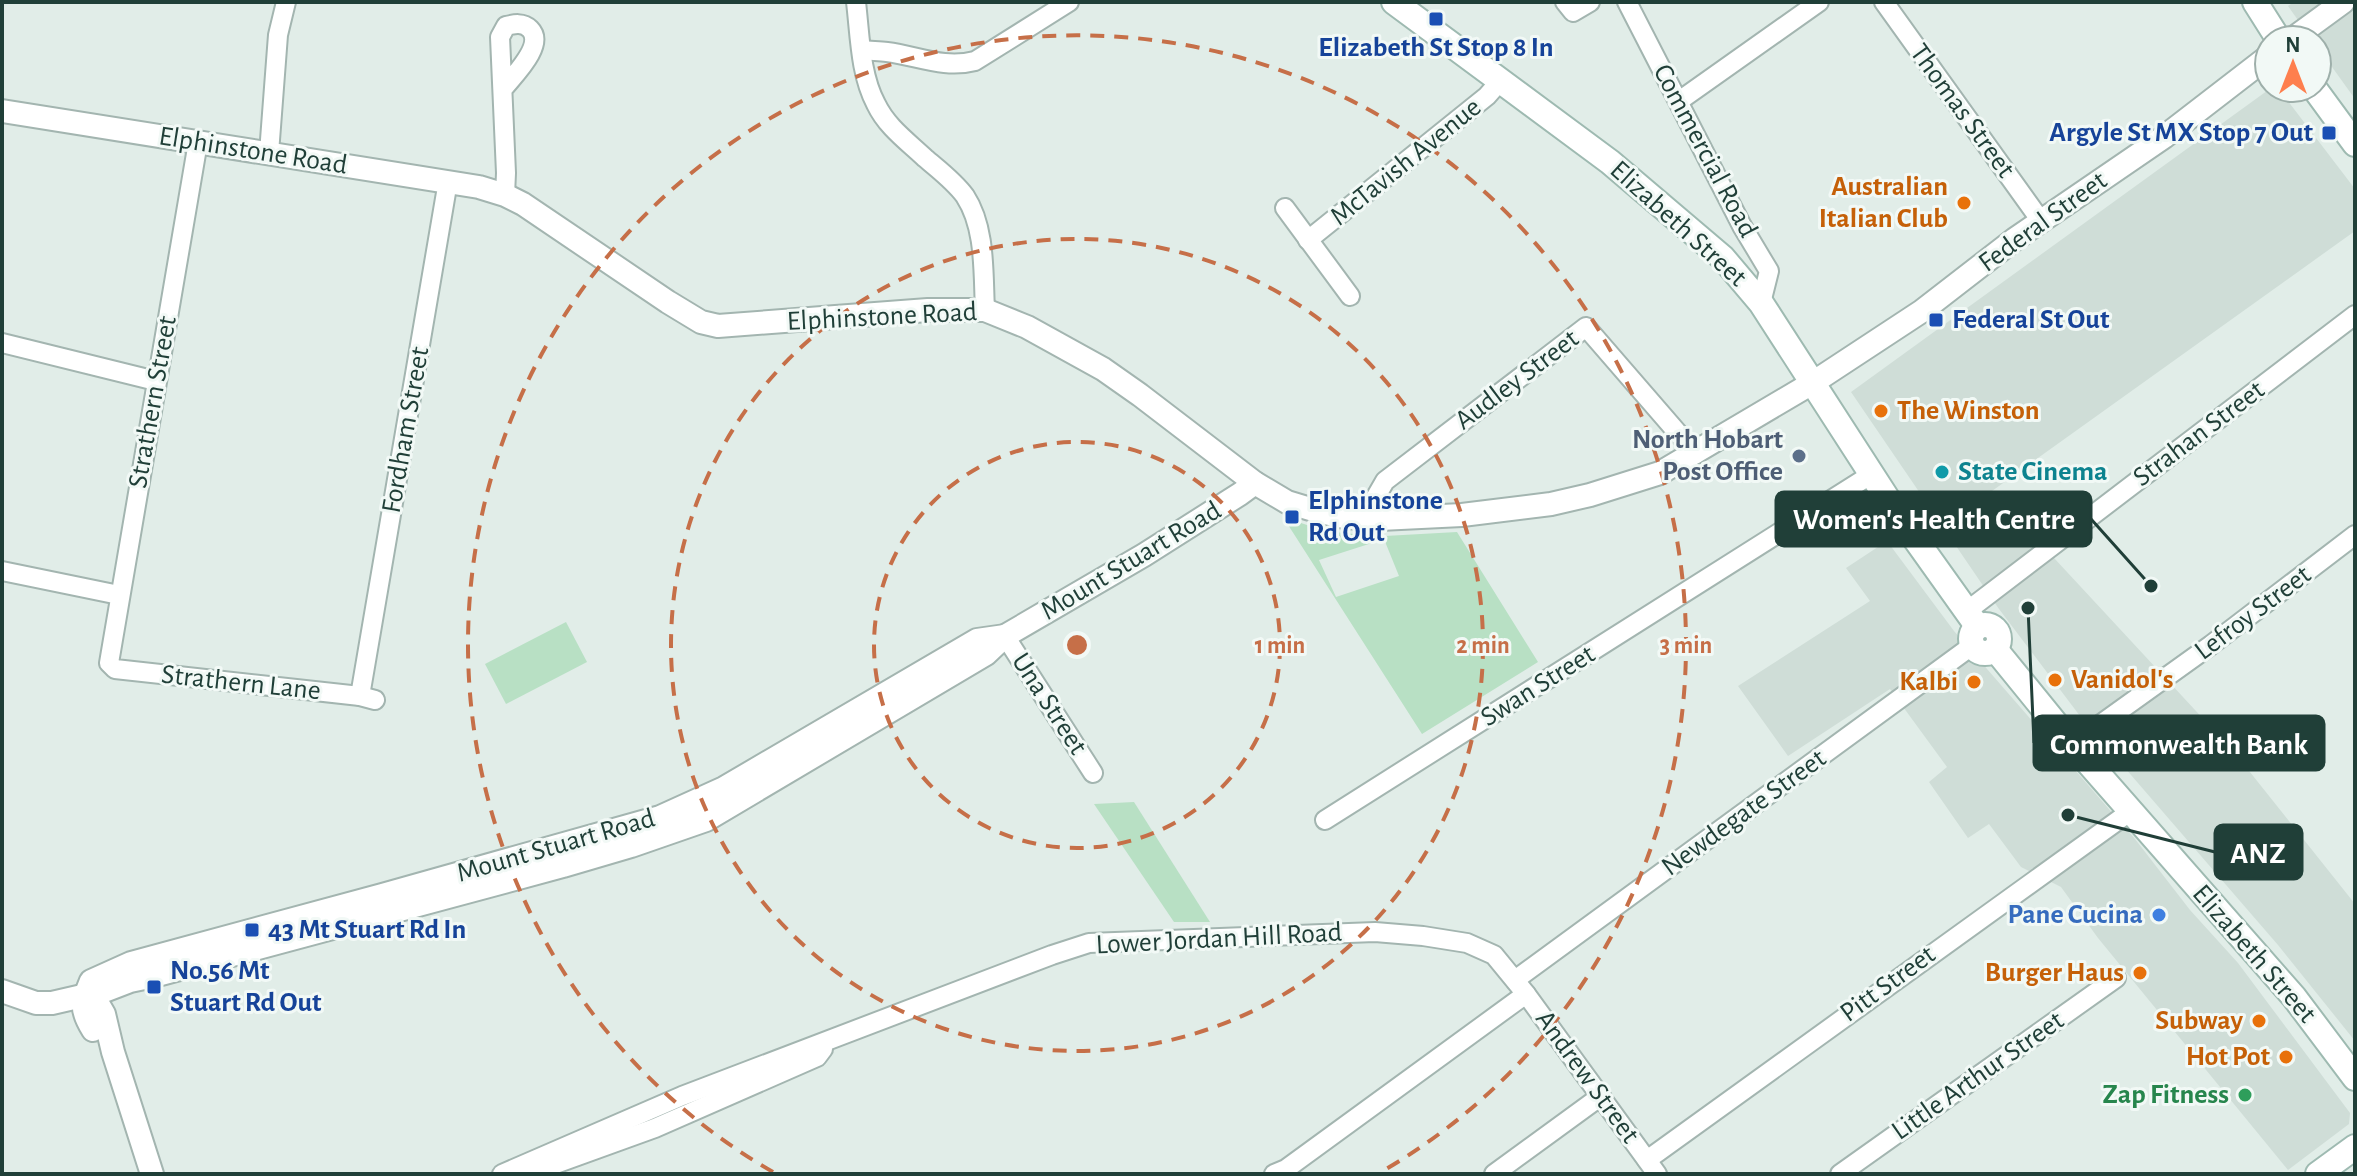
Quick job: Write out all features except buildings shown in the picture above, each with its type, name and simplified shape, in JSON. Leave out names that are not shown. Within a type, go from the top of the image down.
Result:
[{"type":"main road","name":"Elizabeth Street","points":[[1394,2],[1610,162],[1723,258],[1761,303],[1978,633],[2294,997],[2355,1078]]},
{"type":"main road","points":[[2255,2],[2269,24]]},
{"type":"main road","points":[[2326,104],[2355,144]]},
{"type":"main road","points":[[2318,1174],[2355,1147]]},
{"type":"street","points":[[269,153],[278,35],[286,2]]},
{"type":"street","points":[[856,2],[869,88],[883,116],[892,128],[957,187],[972,210],[983,262],[985,310]]},
{"type":"street","points":[[862,50],[959,65],[975,61],[1069,2]]},
{"type":"street","points":[[1565,2],[1573,12],[1590,2]]},
{"type":"street","name":"Commercial Road","points":[[1627,2],[1742,226],[1769,271],[1761,303]]},
{"type":"street","points":[[1679,101],[1819,2]]},
{"type":"street","name":"Thomas Street","points":[[1884,2],[2041,221]]},
{"type":"street","points":[[2313,24],[2343,2]]},
{"type":"street","name":"Federal Street","points":[[1814,382],[1922,311],[2041,221],[2164,137],[2253,68]]},
{"type":"street","name":"McTavish Avenue","points":[[1308,240],[1487,96],[1501,80]]},
{"type":"street","points":[[503,89],[505,195]]},
{"type":"street","name":"Elphinstone Road","points":[[2,111],[479,187],[523,204],[668,302],[701,322],[718,326],[928,310],[985,310],[1027,327],[1103,369],[1255,483],[1287,502],[1320,512],[1372,519],[1462,515],[1551,504],[1629,484],[1660,473],[1696,454],[1814,382]]},
{"type":"street","name":"Strathern Street","points":[[109,663],[198,142]]},
{"type":"street","name":"Fordham Street","points":[[366,691],[448,181]]},
{"type":"street","name":"McTavish Avenue","points":[[1285,208],[1350,296]]},
{"type":"street","name":"Strahan Street","points":[[1978,633],[2355,315]]},
{"type":"street","name":"Audley Street","points":[[1372,519],[1375,500],[1385,481],[1586,327],[1696,454]]},
{"type":"street","points":[[2,343],[156,381]]},
{"type":"street","name":"Swan Street","points":[[1325,820],[1872,474]]},
{"type":"street","name":"Mount Stuart Road","points":[[2,991],[36,1003],[62,1002],[85,995],[91,981],[131,963],[660,817],[724,788],[977,640],[1005,636],[1144,555],[1255,483]]},
{"type":"street","name":"Lefroy Street","points":[[2073,744],[2211,645],[2355,535]]},
{"type":"street","points":[[2,571],[119,595]]},
{"type":"street","name":"Newdegate Street","points":[[1284,1172],[1978,633]]},
{"type":"street","name":"Una Street","points":[[1005,636],[1093,773]]},
{"type":"street","name":"Strathern Lane","points":[[109,663],[115,669],[366,691]]},
{"type":"street","name":"Pitt Street","points":[[1652,1167],[2131,811]]},
{"type":"street","name":"Lower Jordan Hill Road","points":[[507,1172],[682,1096],[1089,943],[1375,932],[1423,936],[1467,943],[1494,955],[1521,987]]},
{"type":"street","name":"Little Arthur Street","points":[[1840,1174],[2116,978]]},
{"type":"street","name":"Andrew Street","points":[[1521,987],[1652,1167]]},
{"type":"street","points":[[113,1052],[85,1017],[82,1006],[85,995],[97,1002],[104,1014],[152,1174]]},
{"type":"street","points":[[36,1003],[93,1030]]},
{"type":"street","points":[[1494,1174],[1601,1096]]},
{"type":"shaded area","points":[[2294,2],[2355,2],[2355,99],[2333,68],[2333,24],[2301,24],[2288,6]]},
{"type":"shaded area","points":[[2253,101],[2253,104],[2290,104],[2355,189],[2355,231],[1992,491],[2234,752],[2355,904],[2355,1041],[2278,945],[2080,716],[1999,609],[1851,392]]},
{"type":"shaded area","points":[[1887,541],[1954,631],[2238,963],[2350,1113],[2349,1124],[2288,1170],[2098,938],[2061,887],[2021,867],[1989,824],[1968,838],[1929,782],[1947,767],[1890,689],[1788,756],[1738,686],[1870,601],[1846,568]]},
{"type":"green space","points":[[1283,517],[1325,531],[1373,536],[1372,543],[1319,560],[1336,597],[1399,576],[1385,536],[1457,532],[1538,662],[1422,734]]},
{"type":"green space","points":[[566,622],[587,662],[506,704],[485,664]]},
{"type":"green space","points":[[1134,802],[1210,922],[1174,922],[1094,804]]},
{"type":"place","name":"Elizabeth St Stop 8 In","points":[[1436,19]]},
{"type":"place","name":"Argyle St MX Stop 7 Out","points":[[2329,133]]},
{"type":"place","name":"Australian Italian Club","points":[[1964,203]]},
{"type":"place","name":"Federal St Out","points":[[1936,320]]},
{"type":"place","name":"The Winston","points":[[1881,411]]},
{"type":"place","name":"North Hobart Post Office","points":[[1799,456]]},
{"type":"place","name":"State Cinema","points":[[1942,472]]},
{"type":"place","name":"Elphinstone Rd Out","points":[[1292,517]]},
{"type":"place","name":"Women's Health Centre","points":[[2151,586]]},
{"type":"place","name":"Commonwealth Bank","points":[[2028,608]]},
{"type":"place","name":"Vanidol's","points":[[2055,680]]},
{"type":"place","name":"Kalbi","points":[[1974,682]]},
{"type":"place","name":"ANZ","points":[[2068,815]]},
{"type":"place","name":"Pane Cucina","points":[[2159,915]]},
{"type":"place","name":"43 Mt Stuart Rd In","points":[[252,930]]},
{"type":"place","name":"Burger Haus","points":[[2140,973]]},
{"type":"place","name":"No.56 Mt Stuart Rd Out","points":[[154,987]]},
{"type":"place","name":"Subway","points":[[2259,1021]]},
{"type":"place","name":"Hot Pot","points":[[2286,1057]]},
{"type":"place","name":"Zap Fitness","points":[[2245,1095]]}]
